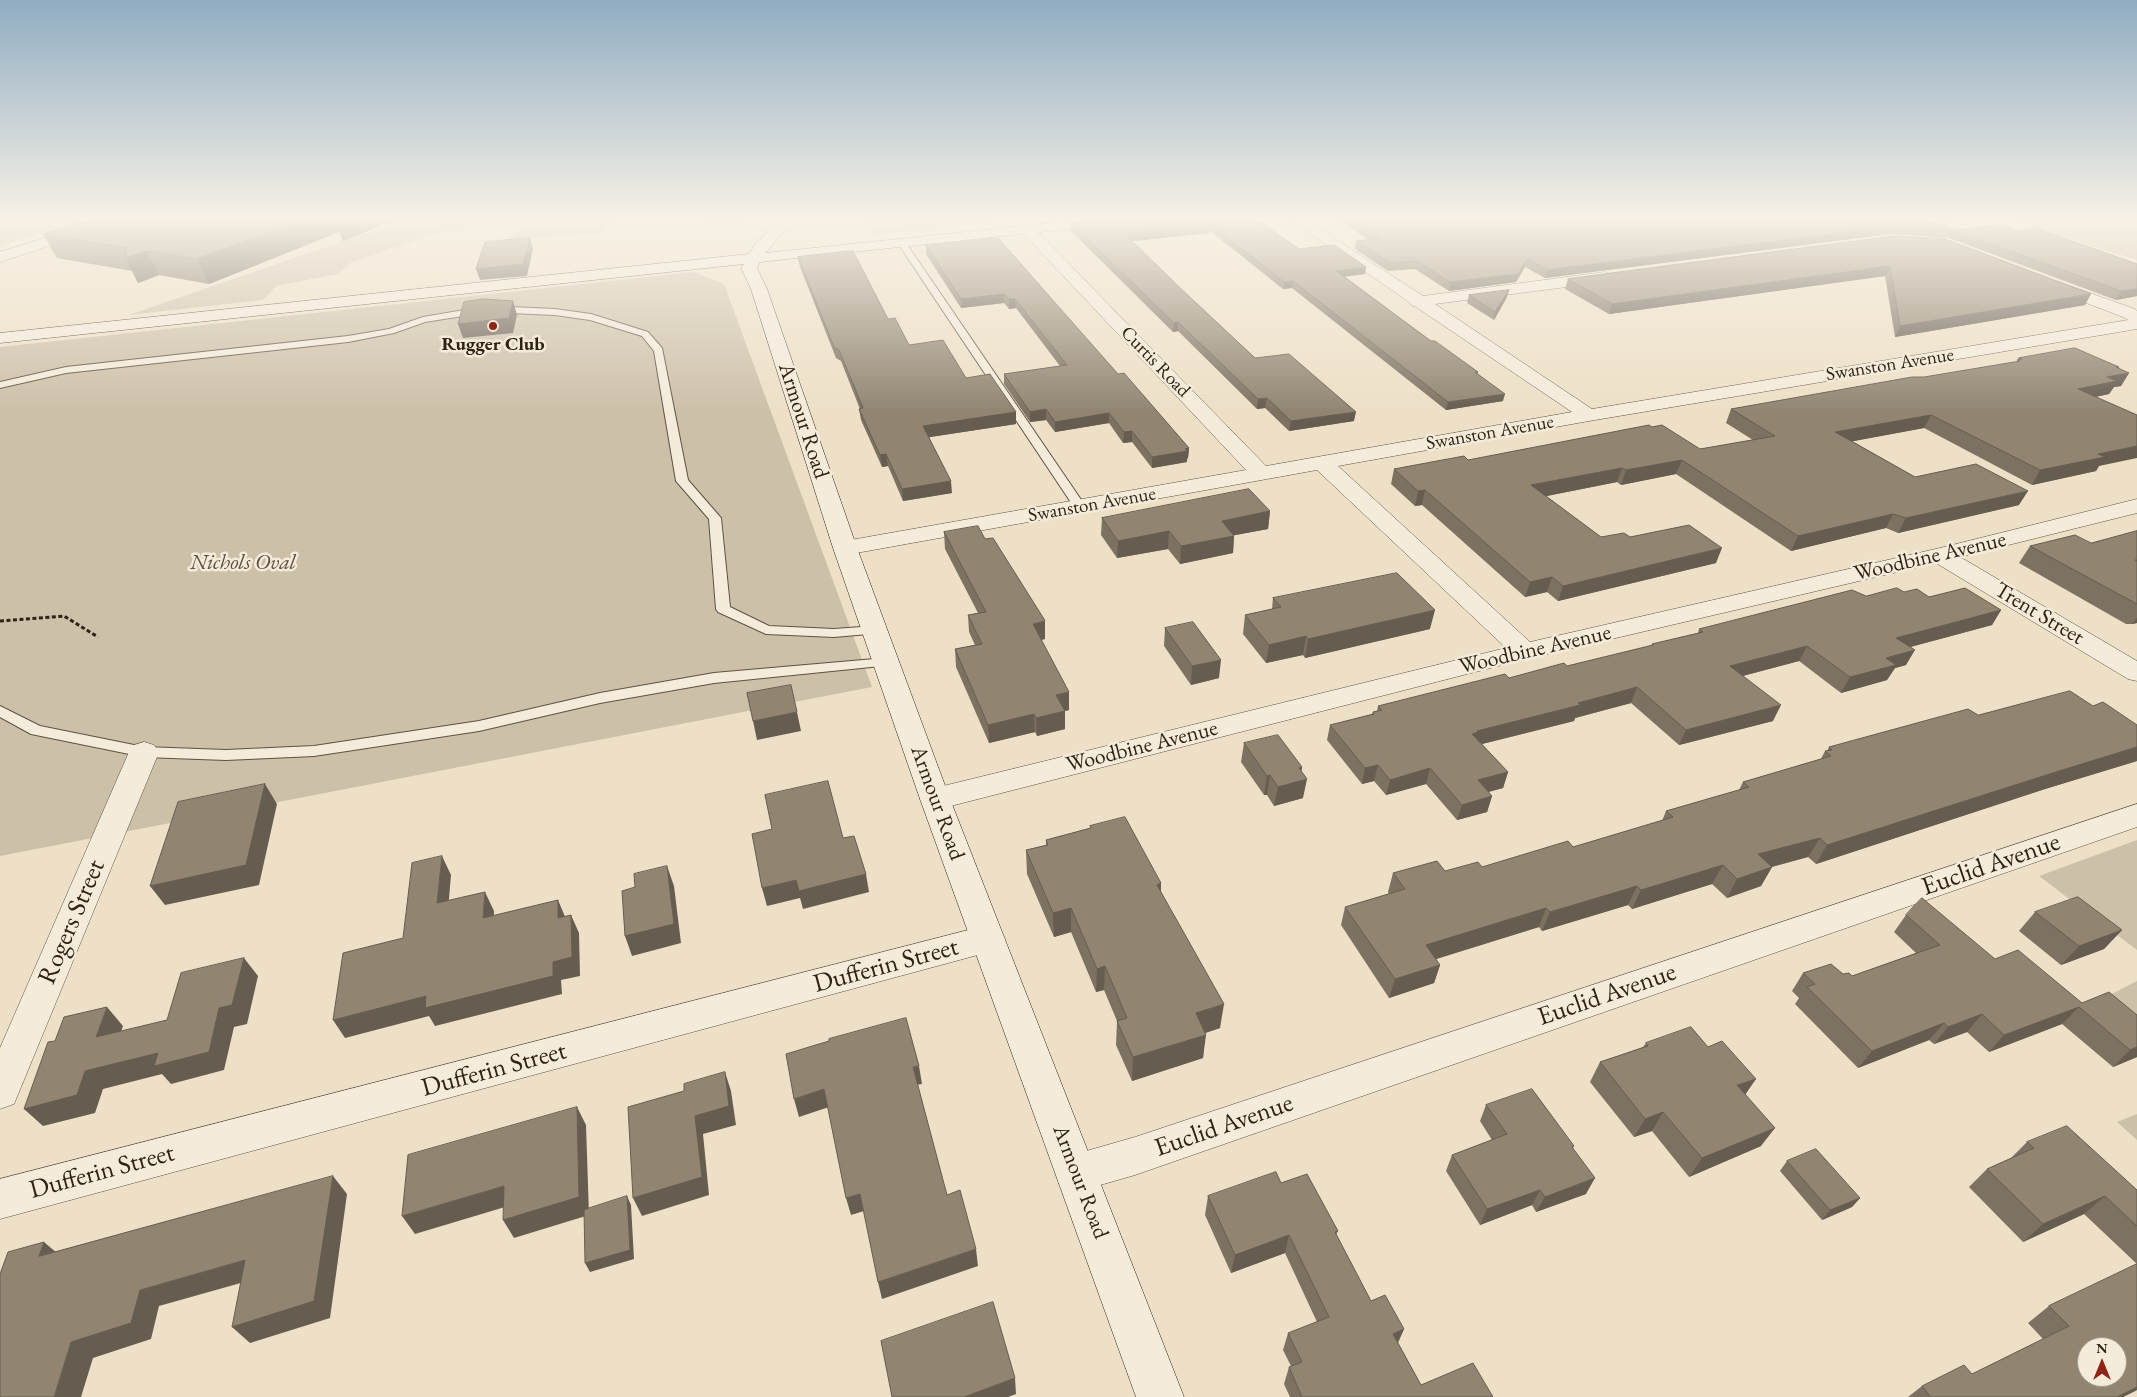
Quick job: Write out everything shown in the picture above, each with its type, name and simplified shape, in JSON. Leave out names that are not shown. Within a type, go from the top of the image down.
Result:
[{"type":"street","points":[[0,338],[519,282]]},
{"type":"street","name":"Armour Road","points":[[756,282],[845,548],[935,798],[1160,1397]]},
{"type":"street","name":"Curtis Road","points":[[1077,282],[1262,474]]},
{"type":"street","points":[[1388,282],[1589,416]]},
{"type":"street","points":[[1417,302],[1568,282]]},
{"type":"street","points":[[2047,282],[2129,314],[2137,319]]},
{"type":"street","name":"Swanston Avenue","points":[[845,548],[1589,416],[2137,324]]},
{"type":"street","points":[[1322,463],[1525,651]]},
{"type":"street","name":"Woodbine Avenue","points":[[935,798],[1525,651],[1940,555],[2137,506]]},
{"type":"street","name":"Trent Street","points":[[1940,555],[2137,673]]},
{"type":"street","name":"Rogers Street","points":[[0,1092],[144,752]]},
{"type":"street","name":"Euclid Avenue","points":[[1076,1172],[1135,1156],[2137,815]]},
{"type":"street","name":"Dufferin Street","points":[[0,1199],[988,939]]},
{"type":"lane","points":[[928,282],[1080,507]]},
{"type":"lane","points":[[0,385],[66,370],[348,339],[391,331],[423,320],[488,309],[555,312],[591,317],[645,334],[659,350],[682,481],[715,518],[723,608],[766,630],[834,633],[875,630]]},
{"type":"lane","points":[[0,711],[36,730],[144,752],[226,755],[314,752],[479,726],[600,698],[714,678],[886,662]]},
{"type":"path","points":[[0,621],[64,616],[98,638]]},
{"type":"green space","points":[[224,282],[295,282],[276,286],[263,300],[129,315]]},
{"type":"green space","name":"Nichols Oval","points":[[600,282],[719,282],[724,284],[872,687],[0,856],[0,347]]},
{"type":"green space","points":[[2137,840],[2137,950],[2039,876]]},
{"type":"green space","points":[[2137,981],[2137,1025],[2104,998]]},
{"type":"green space","points":[[2137,1114],[2137,1140],[2117,1122]]},
{"type":"building","points":[[808,282],[869,282],[888,319],[895,318],[909,345],[943,340],[966,378],[990,374],[1016,412],[923,426],[951,481],[902,489],[886,454],[880,455],[859,409],[863,408],[839,350],[834,347]]},
{"type":"building","points":[[950,282],[1037,282],[1118,374],[1124,373],[1189,448],[1185,449],[1188,451],[1152,457],[1132,431],[1124,432],[1109,413],[1055,422],[1046,409],[1030,412],[1004,374],[1067,365],[1015,299],[1009,299],[1004,294],[961,299]]},
{"type":"building","points":[[1132,282],[1174,282],[1255,358],[1289,354],[1356,412],[1291,421],[1267,398],[1258,399],[1178,322],[1174,323]]},
{"type":"building","points":[[1295,282],[1351,282],[1431,341],[1435,341],[1478,372],[1475,372],[1505,394],[1448,402]]},
{"type":"building","points":[[1574,282],[1772,282],[1612,304]]},
{"type":"building","points":[[1893,282],[2060,282],[2091,294],[1900,326]]},
{"type":"building","points":[[2097,282],[2137,282],[2137,289],[2121,291]]},
{"type":"building","points":[[1509,290],[1495,312],[1469,295]]},
{"type":"building","points":[[483,299],[513,301],[509,318],[458,324],[464,302]]},
{"type":"building","points":[[2075,348],[2129,373],[2107,377],[2117,381],[2078,389],[2137,415],[2137,446],[2098,454],[2105,457],[2040,470],[1931,415],[1835,432],[1915,477],[1976,464],[2028,491],[1906,518],[1893,514],[1798,536],[1682,460],[1626,470],[1622,468],[1531,485],[1601,537],[1624,533],[1630,537],[1689,525],[1722,548],[1563,586],[1552,577],[1530,582],[1425,490],[1418,491],[1394,469],[1464,456],[1468,460],[1649,425],[1652,427],[1662,425],[1700,449],[1775,436],[1731,409],[1912,377],[1924,377],[2020,361],[2017,360],[2022,359],[2019,358]]},
{"type":"building","points":[[1249,489],[1270,511],[1222,521],[1234,536],[1181,546],[1169,531],[1118,541],[1102,518]]},
{"type":"building","points":[[978,526],[985,539],[993,538],[1045,621],[1033,624],[1069,692],[1056,695],[1065,711],[1036,718],[1034,714],[988,725],[955,649],[982,644],[968,615],[986,612],[944,532]]},
{"type":"building","points":[[2137,531],[2137,560],[2135,560],[2137,561],[2137,604],[2030,546],[2075,535],[2091,543]]},
{"type":"building","points":[[1397,573],[1435,610],[1308,639],[1306,636],[1269,645],[1245,615],[1281,607],[1273,598]]},
{"type":"building","points":[[1897,588],[1904,592],[1917,589],[1929,597],[1965,588],[2001,610],[1896,638],[1915,650],[1886,658],[1896,665],[1850,677],[1807,646],[1730,666],[1781,705],[1686,730],[1637,687],[1578,703],[1580,705],[1477,731],[1472,734],[1508,772],[1478,780],[1492,796],[1462,805],[1430,768],[1390,780],[1378,765],[1365,768],[1330,725],[1374,714],[1373,712],[1382,710],[1378,706],[1505,674],[1509,678],[1564,663],[1567,666],[1653,645],[1703,632],[1699,629],[1852,590],[1866,596]]},
{"type":"building","points":[[1193,622],[1221,660],[1192,666],[1165,628]]},
{"type":"building","points":[[791,685],[797,712],[753,721],[747,693]]},
{"type":"building","points":[[2070,691],[2093,706],[2103,702],[2137,725],[2137,747],[1827,845],[1820,838],[1758,854],[1772,867],[1737,879],[1723,865],[1641,890],[1637,886],[1550,912],[1546,908],[1426,945],[1440,965],[1395,979],[1345,907],[1405,889],[1393,873],[1437,861],[1445,871],[1478,862],[1482,867],[1568,841],[1573,847],[1673,817],[1666,811],[1749,787],[1743,782],[1831,756],[1825,751],[1832,750],[1829,747],[1968,709],[1978,715]]},
{"type":"building","points":[[1278,735],[1302,767],[1299,768],[1307,779],[1278,787],[1270,775],[1267,776],[1244,743]]},
{"type":"building","points":[[828,781],[843,838],[854,836],[866,874],[799,891],[796,880],[762,888],[752,834],[772,829],[765,795]]},
{"type":"building","points":[[265,784],[246,865],[150,886],[178,802]]},
{"type":"building","points":[[1125,817],[1161,883],[1157,885],[1224,1004],[1196,1013],[1206,1035],[1133,1057],[1117,1021],[1127,1018],[1105,966],[1097,969],[1071,908],[1053,913],[1026,850],[1048,845],[1046,840]]},
{"type":"building","points":[[442,856],[437,903],[485,892],[483,918],[558,900],[558,918],[571,915],[572,957],[553,962],[553,976],[425,1008],[426,996],[333,1020],[343,953],[403,938],[412,863]]},
{"type":"building","points":[[667,866],[674,924],[625,936],[622,891],[635,887],[634,874]]},
{"type":"building","points":[[2078,897],[2122,930],[2079,946],[2035,912]]},
{"type":"building","points":[[1922,898],[1995,959],[2018,950],[2082,1003],[2109,992],[2137,1015],[2137,1047],[2130,1050],[2079,1007],[2004,1035],[1982,1014],[1948,1027],[1944,1023],[1872,1051],[1807,987],[1815,984],[1803,973],[1831,964],[1843,974],[1849,973],[1852,976],[1940,945],[1906,915]]},
{"type":"building","points":[[244,958],[232,1005],[219,1008],[209,1052],[154,1066],[158,1053],[85,1071],[77,1095],[24,1109],[48,1042],[55,1041],[64,1017],[107,1007],[96,1037],[167,1020],[181,973]]},
{"type":"building","points":[[906,1018],[919,1066],[913,1067],[947,1195],[960,1190],[976,1249],[878,1282],[860,1194],[846,1198],[824,1089],[794,1099],[786,1054],[829,1041],[829,1039]]},
{"type":"building","points":[[1691,1027],[1708,1047],[1722,1041],[1756,1079],[1737,1085],[1775,1128],[1702,1158],[1663,1112],[1645,1119],[1600,1062],[1648,1046],[1646,1043]]},
{"type":"building","points":[[725,1072],[729,1106],[695,1116],[702,1177],[633,1198],[628,1107],[684,1091],[684,1084]]},
{"type":"building","points":[[1532,1089],[1595,1178],[1545,1197],[1540,1190],[1487,1209],[1452,1155],[1507,1134],[1486,1105]]},
{"type":"building","points":[[577,1107],[579,1197],[503,1220],[504,1186],[402,1216],[408,1155]]},
{"type":"building","points":[[2067,1126],[2137,1190],[2137,1226],[2105,1196],[2043,1224],[1987,1169],[2034,1148],[2027,1142]]},
{"type":"building","points":[[1816,1149],[1860,1198],[1830,1210],[1787,1161]]},
{"type":"building","points":[[1276,1172],[1281,1183],[1307,1174],[1338,1231],[1335,1232],[1371,1301],[1385,1295],[1404,1329],[1393,1334],[1421,1385],[1473,1363],[1493,1397],[1302,1397],[1289,1367],[1302,1362],[1288,1333],[1329,1317],[1289,1235],[1235,1255],[1208,1196]]},
{"type":"building","points":[[333,1176],[314,1301],[232,1327],[245,1260],[140,1290],[131,1323],[71,1342],[54,1397],[0,1397],[0,1274],[8,1252],[44,1242],[39,1256]]},
{"type":"building","points":[[627,1196],[630,1250],[585,1263],[584,1210]]},
{"type":"building","points":[[2137,1264],[2137,1387],[2117,1397],[1931,1397],[1922,1386],[1964,1365],[1972,1374],[2069,1326],[2049,1306]]},
{"type":"building","points":[[993,1302],[1015,1378],[964,1397],[892,1397],[881,1341]]},
{"type":"place","name":"Rugger Club","points":[[493,326]]}]
